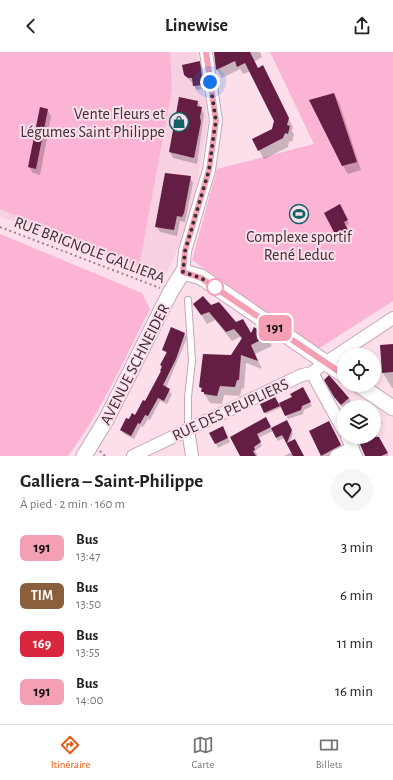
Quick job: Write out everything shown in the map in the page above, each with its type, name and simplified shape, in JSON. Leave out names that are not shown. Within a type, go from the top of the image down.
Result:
[{"type":"street","points":[[206,52],[216,121],[209,170],[185,251],[183,272],[201,278],[337,370]]},
{"type":"street","name":"AVENUE SCHNEIDER","points":[[84,456],[106,420],[171,291],[183,272]]},
{"type":"street","name":"RUE DES PEUPLIERS","points":[[133,456],[302,375],[312,373],[393,318]]},
{"type":"street","points":[[312,373],[337,418]]},
{"type":"street","points":[[369,392],[393,408]]},
{"type":"street","points":[[188,429],[192,456]]},
{"type":"street","points":[[336,456],[352,447]]},
{"type":"lane","points":[[188,300],[192,361],[188,397],[188,429]]},
{"type":"path","name":"RUE BRIGNOLE GALLIERA","points":[[0,227],[159,288],[171,291]]},
{"type":"path","points":[[102,452],[105,456]]},
{"type":"shaded area","points":[[0,52],[197,52],[208,122],[191,217],[169,269],[164,277],[153,280],[0,216]]},
{"type":"shaded area","points":[[0,52],[170,52],[172,89],[139,267],[0,209]]},
{"type":"shaded area","name":"Complexe sportif René Leduc","points":[[270,52],[393,52],[393,301],[318,349],[192,260],[217,169],[314,144]]},
{"type":"shaded area","points":[[0,234],[142,293],[150,309],[122,366],[92,421],[68,456],[0,456]]},
{"type":"building","points":[[214,52],[250,52],[258,68],[263,65],[289,118],[287,125],[290,126],[288,134],[285,133],[283,138],[258,151],[252,139],[272,129],[274,121],[245,63],[237,67],[235,61],[216,70]]},
{"type":"building","points":[[200,61],[203,85],[193,86],[192,78],[188,78],[184,75],[182,65]]},
{"type":"building","points":[[334,93],[357,162],[342,166],[309,100]]},
{"type":"building","points":[[179,97],[198,101],[197,106],[202,107],[200,117],[201,122],[194,158],[169,152]]},
{"type":"building","points":[[40,107],[48,109],[36,169],[28,167]]},
{"type":"building","points":[[165,173],[191,176],[184,213],[182,217],[177,216],[174,230],[155,227]]},
{"type":"building","points":[[340,204],[348,220],[344,222],[349,232],[337,238],[324,213]]},
{"type":"building","points":[[203,296],[211,305],[219,302],[236,322],[243,319],[251,333],[254,327],[268,336],[251,345],[258,361],[241,355],[239,380],[237,380],[235,387],[220,386],[217,396],[204,394],[204,392],[201,392],[202,388],[199,387],[203,354],[231,355],[242,338],[234,329],[226,332],[209,312],[201,315],[193,304]]},
{"type":"building","points":[[171,327],[185,333],[176,359],[163,385],[170,389],[164,401],[158,398],[148,416],[145,415],[140,424],[138,423],[131,436],[120,430],[126,418],[129,419],[132,413],[135,415],[143,400],[145,401],[161,371],[162,366],[160,365],[167,352],[162,350]]},
{"type":"building","points":[[393,344],[393,372],[382,373],[380,345]]},
{"type":"building","points":[[329,375],[337,384],[337,392],[344,392],[349,398],[347,400],[337,400],[324,380]]},
{"type":"building","points":[[303,387],[311,402],[302,406],[301,410],[285,416],[279,403],[292,397],[290,394]]},
{"type":"building","points":[[275,397],[280,406],[264,413],[260,404]]},
{"type":"building","points":[[266,417],[271,427],[257,434],[261,442],[254,447],[255,450],[253,451],[256,456],[240,456],[230,437]]},
{"type":"building","points":[[287,420],[292,430],[287,443],[295,439],[304,456],[293,456],[282,435],[276,438],[271,428]]},
{"type":"building","points":[[329,421],[337,437],[337,444],[341,445],[321,456],[309,431]]},
{"type":"building","points":[[223,426],[228,438],[215,444],[209,433]]},
{"type":"building","points":[[381,441],[388,453],[381,456],[365,456],[360,444],[381,444]]},
{"type":"bus line","name":"191","points":[[206,52],[216,121],[209,170],[185,251],[183,272],[201,278],[337,370]]},
{"type":"place","name":"Vente Fleurs et Légumes Saint Philippe","points":[[179,122]]},
{"type":"place","name":"Complexe sportif René Leduc","points":[[299,214]]},
{"type":"route","points":[[210,82],[216,121],[209,170],[185,251],[183,272],[201,278],[215,287]]}]
